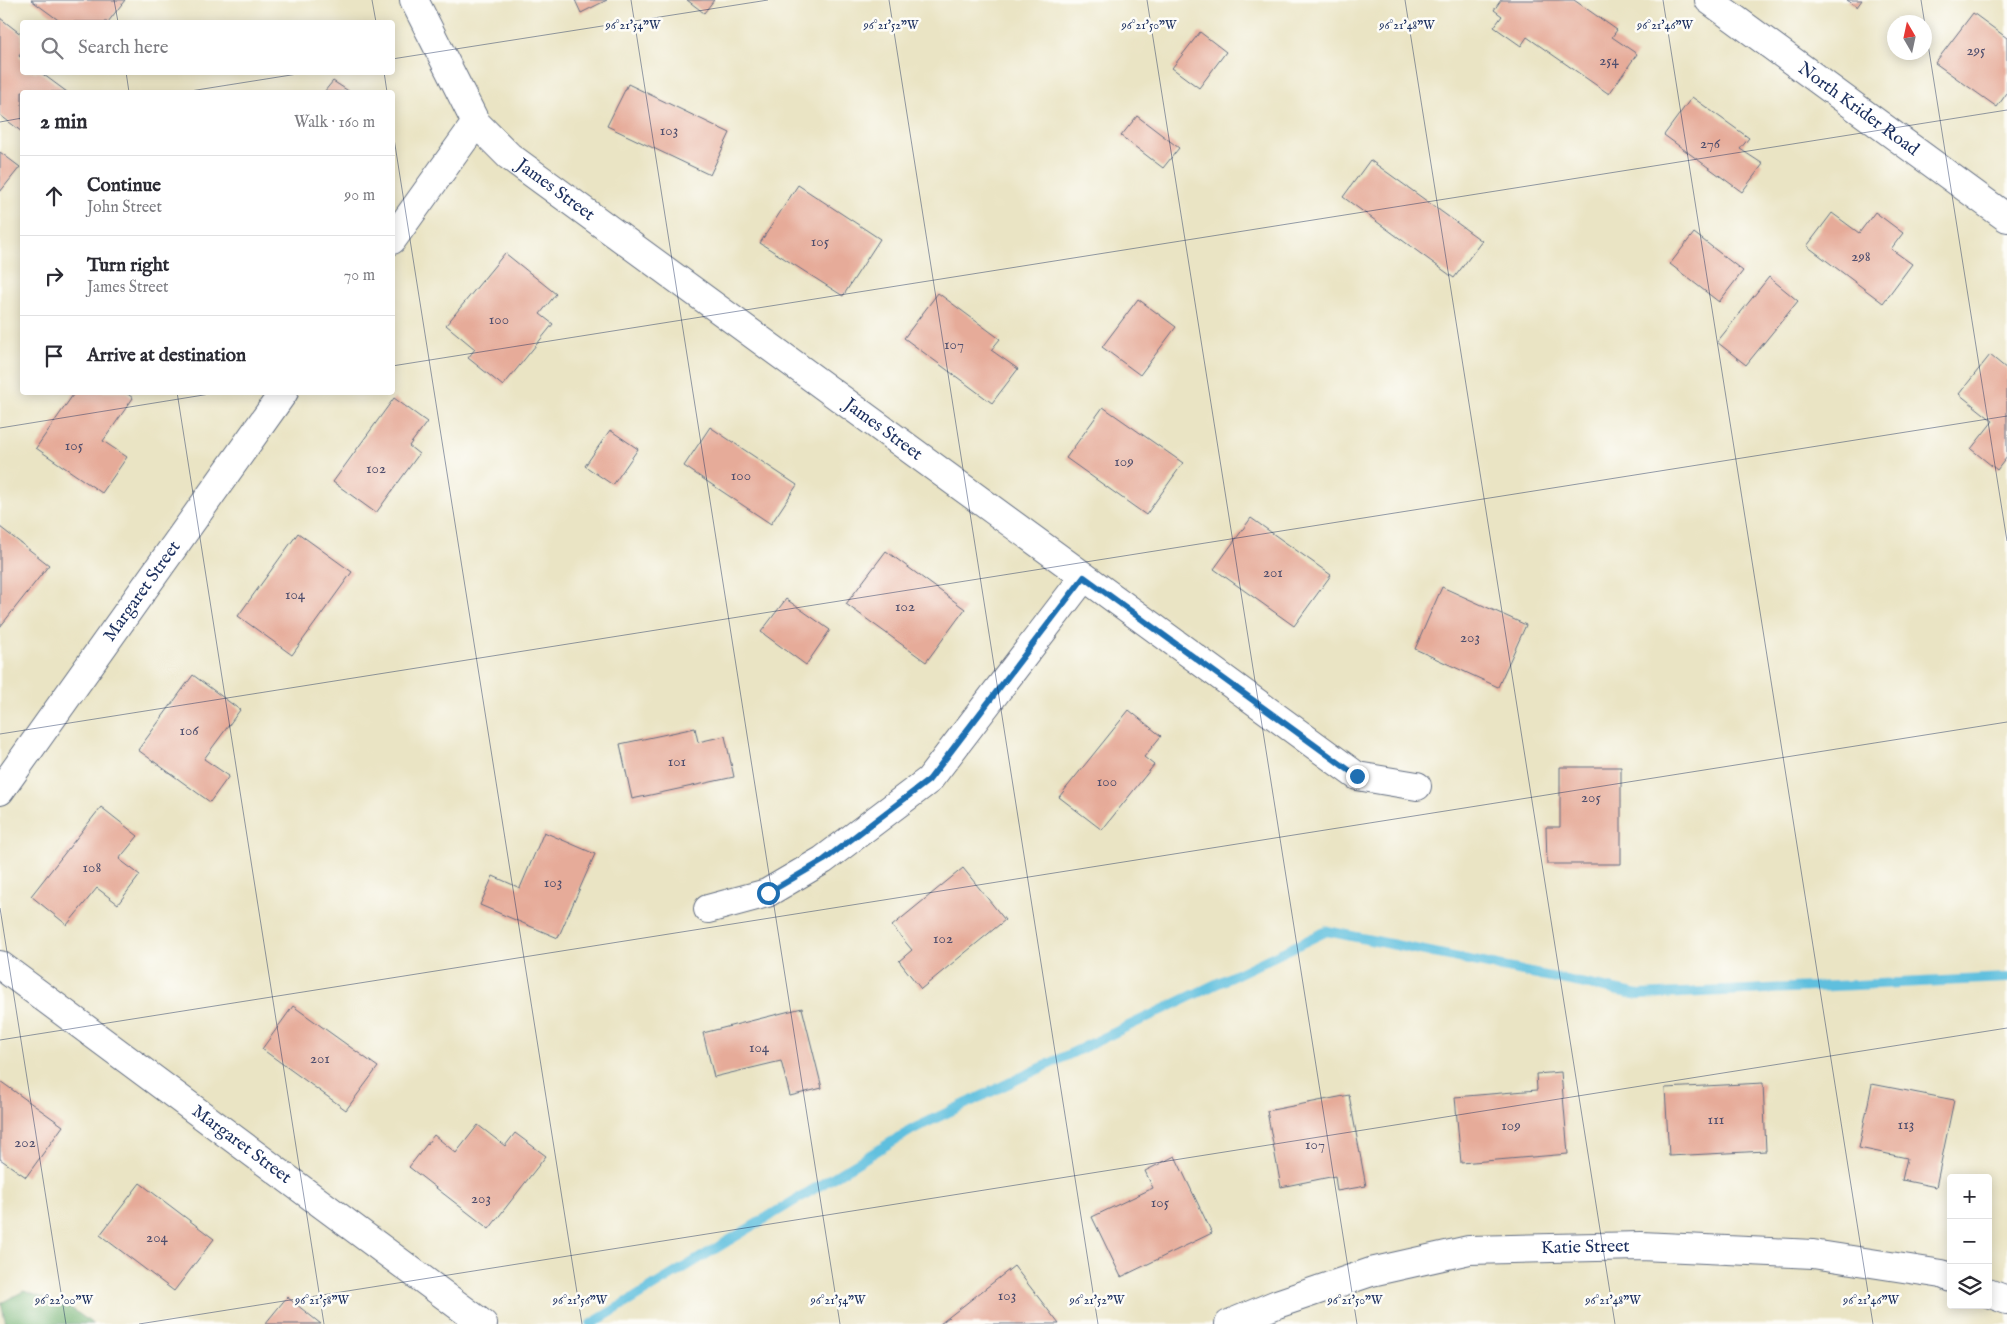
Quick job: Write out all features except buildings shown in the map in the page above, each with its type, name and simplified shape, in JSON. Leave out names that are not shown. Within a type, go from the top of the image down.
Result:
[{"type":"street","name":"James Street","points":[[414,0],[476,123],[510,156],[1357,776],[1417,786]]},
{"type":"street","name":"North Krider Road","points":[[1709,0],[2007,218]]},
{"type":"street","points":[[395,236],[476,123]]},
{"type":"street","name":"Margaret Street","points":[[0,791],[282,395]]},
{"type":"street","points":[[708,909],[768,893],[824,860],[929,780],[1084,577]]},
{"type":"street","name":"Margaret Street","points":[[0,965],[483,1324]]},
{"type":"street","name":"Katie Street","points":[[1229,1324],[1277,1304],[1371,1272],[1469,1250],[1641,1246],[1813,1254],[1947,1276]]},
{"type":"street","points":[[1992,1294],[2007,1300]]},
{"type":"green space","points":[[24,1291],[71,1308],[93,1324],[6,1324],[1,1303]]},
{"type":"waterway","points":[[591,1324],[913,1129],[1327,931],[1639,995],[2007,978]]},
{"type":"route","points":[[768,893],[824,860],[929,780],[1084,577],[1357,776]]}]
